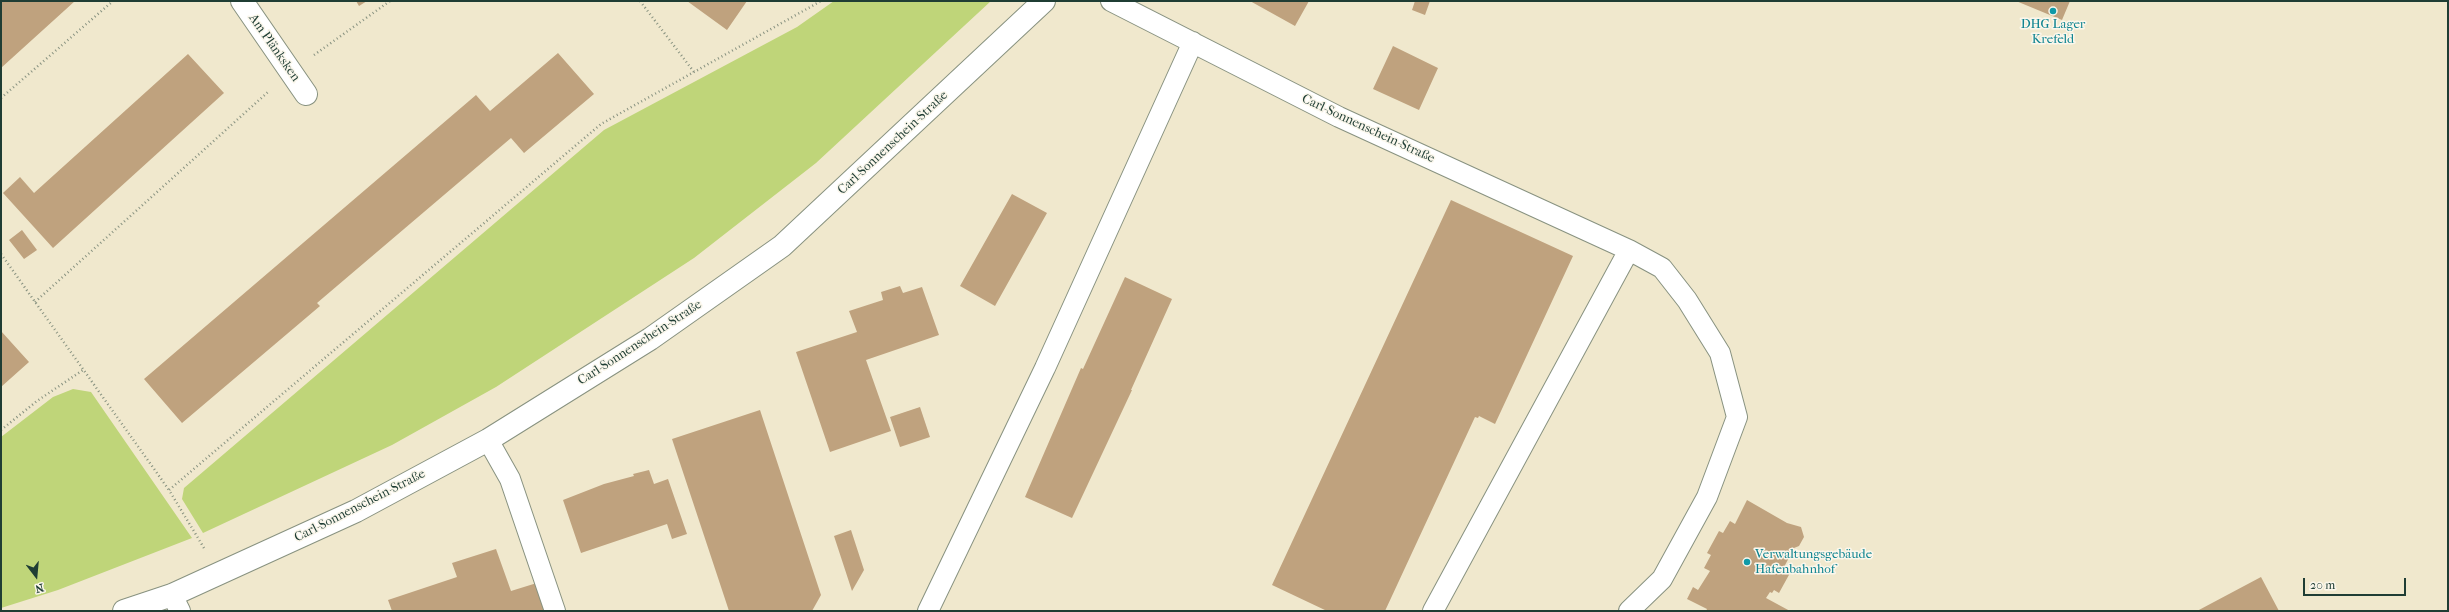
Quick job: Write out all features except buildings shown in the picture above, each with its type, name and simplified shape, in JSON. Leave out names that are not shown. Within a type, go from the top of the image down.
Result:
[{"type":"street","name":"Am Plänksken","points":[[242,1],[306,94]]},
{"type":"street","name":"Carl-Sonnenschein-Straße","points":[[124,611],[176,603],[217,575],[356,511],[488,440],[650,339],[782,246],[1044,1]]},
{"type":"lane","name":"Carl-Sonnenschein-Straße","points":[[1111,1],[1339,117],[1629,250],[1662,268],[1687,300],[1720,353],[1737,417],[1704,504],[1662,579],[1629,611]]},
{"type":"lane","points":[[928,611],[1045,368],[1193,42]]},
{"type":"lane","points":[[1433,611],[1629,250]]},
{"type":"lane","points":[[488,440],[510,479],[555,611]]},
{"type":"path","points":[[1,98],[113,1]]},
{"type":"path","points":[[35,302],[290,71],[390,1]]},
{"type":"path","points":[[640,1],[694,72]]},
{"type":"path","points":[[169,490],[601,124],[821,1]]},
{"type":"path","points":[[1,254],[169,490],[197,533],[217,575]]},
{"type":"path","points":[[1,430],[38,401],[83,370]]},
{"type":"green space","points":[[834,1],[991,1],[816,163],[694,258],[496,387],[392,445],[203,533],[182,499],[184,488],[604,130],[797,27]]},
{"type":"green space","points":[[73,389],[91,392],[192,538],[58,590],[1,608],[1,437],[53,397]]},
{"type":"place","name":"DHG Lager Krefeld","points":[[2053,11]]},
{"type":"place","name":"Verwaltungsgebäude Hafenbahnhof","points":[[1747,562]]}]
